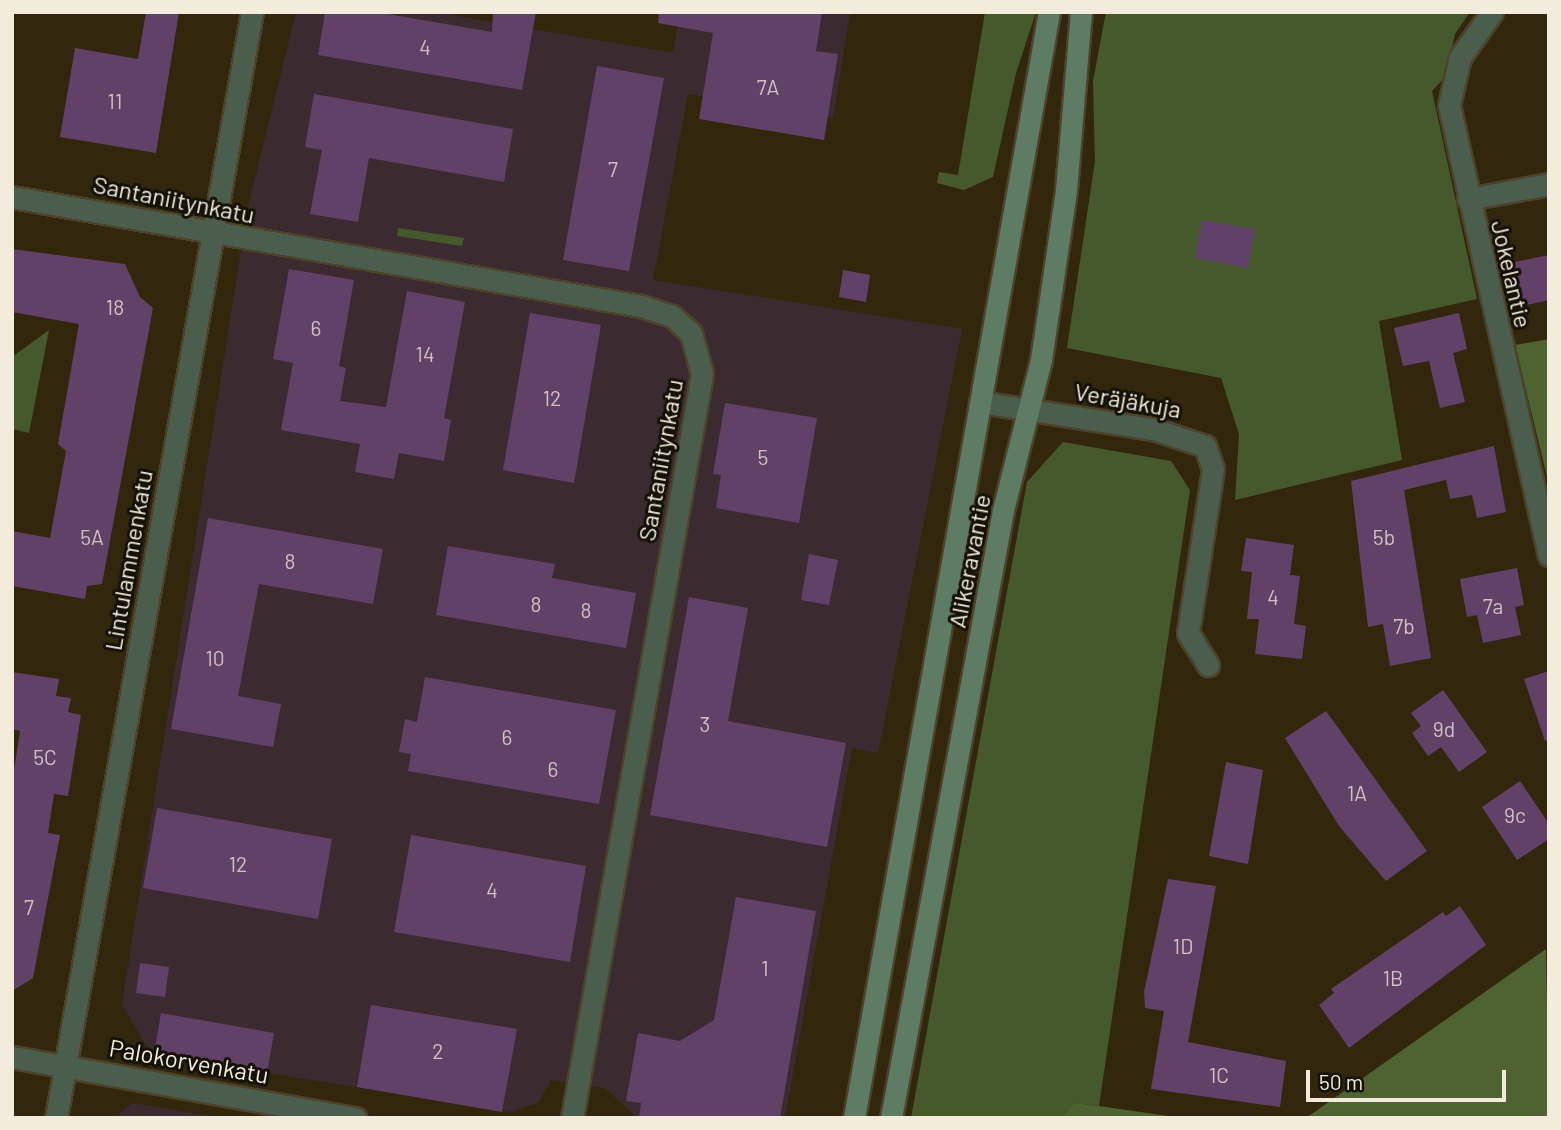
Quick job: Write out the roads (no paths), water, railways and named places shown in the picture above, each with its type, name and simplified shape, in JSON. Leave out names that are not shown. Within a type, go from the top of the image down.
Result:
[{"type":"main road","name":"Alikeravantie","points":[[854,1118],[1049,12]]},
{"type":"main road","name":"Alikeravantie","points":[[891,1118],[1003,510],[1030,411],[1066,190],[1081,12]]},
{"type":"street","name":"Lintulammenkatu","points":[[56,1118],[252,12]]},
{"type":"street","name":"Jokelantie","points":[[1492,12],[1460,57],[1449,105],[1549,555]]},
{"type":"street","points":[[1468,199],[1549,184]]},
{"type":"street","name":"Santaniitynkatu","points":[[12,197],[641,306],[672,316],[691,333],[701,354],[702,374],[572,1118]]},
{"type":"street","name":"Veräjäkuja","points":[[980,402],[1153,429],[1194,439],[1210,453],[1188,633],[1208,665]]},
{"type":"street","name":"Palokorvenkatu","points":[[12,1057],[356,1118]]}]
